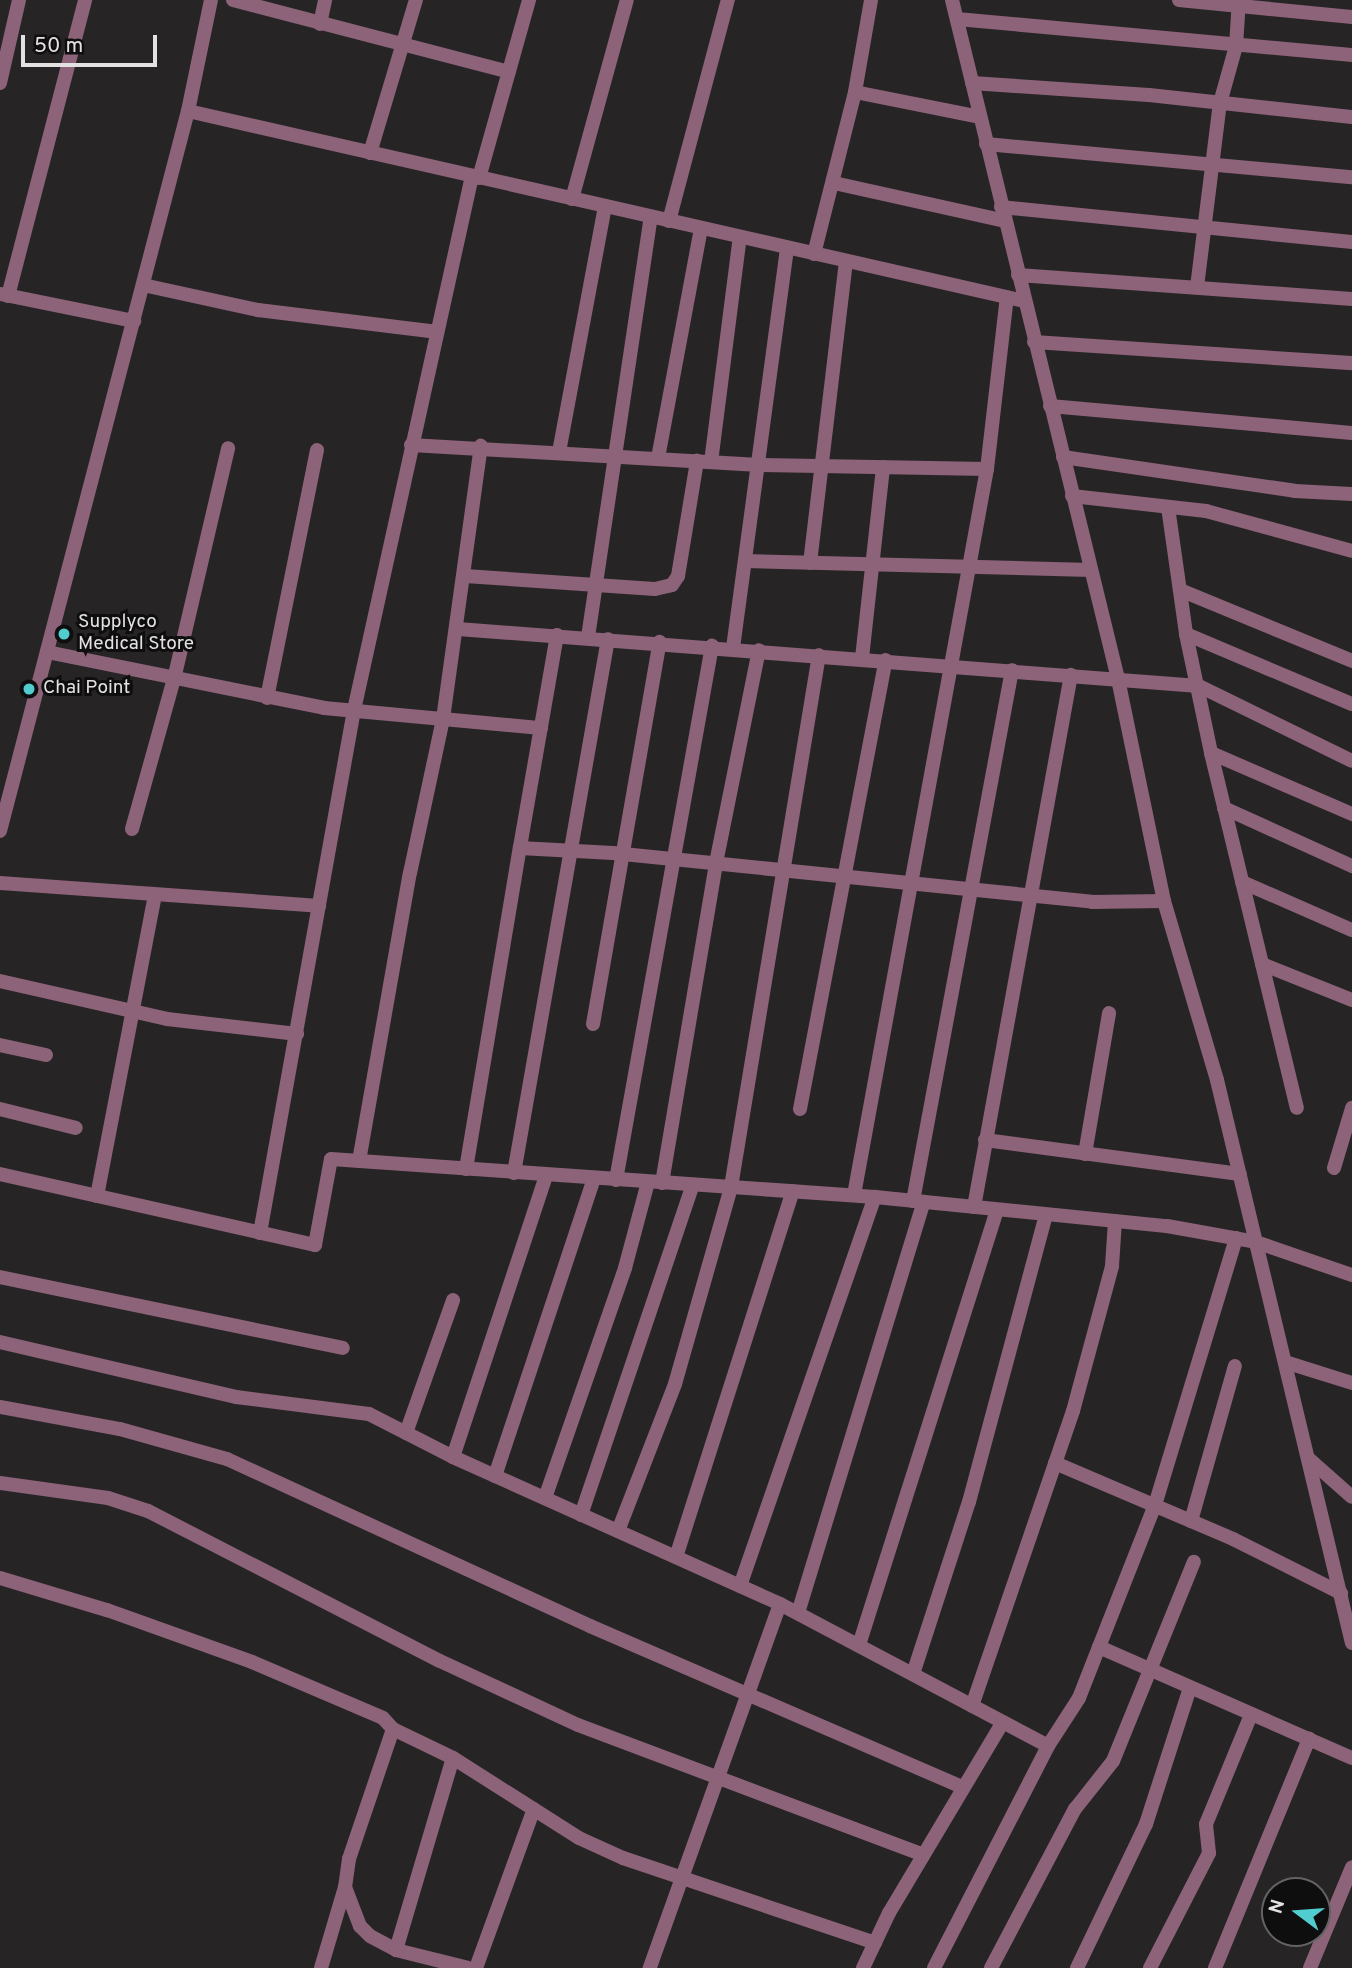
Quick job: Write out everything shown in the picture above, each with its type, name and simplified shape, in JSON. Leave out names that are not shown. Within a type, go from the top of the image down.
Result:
[{"type":"street","points":[[0,83],[19,0]]},
{"type":"street","points":[[85,0],[4,295],[134,321]]},
{"type":"street","points":[[0,831],[188,111],[211,0]]},
{"type":"street","points":[[233,0],[509,72]]},
{"type":"street","points":[[320,24],[325,0]]},
{"type":"street","points":[[370,153],[416,0]]},
{"type":"street","points":[[260,1233],[354,710],[411,444],[475,177],[529,0]]},
{"type":"street","points":[[572,199],[627,0]]},
{"type":"street","points":[[668,221],[729,0]]},
{"type":"street","points":[[814,254],[855,92],[870,0]]},
{"type":"street","points":[[952,0],[1118,679],[1164,901],[1217,1080],[1345,1600],[1352,1643]]},
{"type":"street","points":[[1179,0],[1239,3],[1352,17]]},
{"type":"street","points":[[1197,286],[1220,103],[1236,46],[1239,3]]},
{"type":"street","points":[[957,19],[1352,55]]},
{"type":"street","points":[[972,83],[1220,103],[1352,117]]},
{"type":"street","points":[[855,92],[980,117]]},
{"type":"street","points":[[188,111],[1024,301]]},
{"type":"street","points":[[986,144],[1352,177]]},
{"type":"street","points":[[834,183],[1003,214],[1205,227],[1352,242]]},
{"type":"street","points":[[559,452],[605,206]]},
{"type":"street","points":[[588,637],[612,455],[651,217]]},
{"type":"street","points":[[658,458],[701,228]]},
{"type":"street","points":[[465,576],[655,589],[672,585],[678,576],[704,461],[740,237]]},
{"type":"street","points":[[733,648],[788,248]]},
{"type":"street","points":[[810,563],[818,466],[846,261]]},
{"type":"street","points":[[1018,275],[1352,299]]},
{"type":"street","points":[[143,285],[258,310],[436,332]]},
{"type":"street","points":[[854,1195],[908,883],[987,469],[1007,297]]},
{"type":"street","points":[[1034,342],[1352,363]]},
{"type":"street","points":[[1050,406],[1352,433]]},
{"type":"street","points":[[411,444],[481,446],[759,465],[987,469]]},
{"type":"street","points":[[359,1161],[410,873],[443,719],[458,629],[481,446]]},
{"type":"street","points":[[132,829],[174,679],[228,448]]},
{"type":"street","points":[[267,698],[317,450]]},
{"type":"street","points":[[1063,457],[1296,491],[1352,494]]},
{"type":"street","points":[[862,658],[883,467]]},
{"type":"street","points":[[1072,496],[1206,511],[1352,551]]},
{"type":"street","points":[[1168,507],[1186,634],[1211,752],[1297,1108]]},
{"type":"street","points":[[746,561],[1091,570]]},
{"type":"street","points":[[1180,590],[1352,661]]},
{"type":"street","points":[[458,629],[660,642],[1199,686],[1352,761]]},
{"type":"street","points":[[1186,634],[1352,704]]},
{"type":"street","points":[[466,1169],[557,635]]},
{"type":"street","points":[[514,1173],[608,639]]},
{"type":"street","points":[[593,1024],[660,642]]},
{"type":"street","points":[[616,1180],[712,646]]},
{"type":"street","points":[[545,1498],[655,1182],[759,650]]},
{"type":"street","points":[[47,652],[267,698],[354,710],[541,728]]},
{"type":"street","points":[[618,1531],[675,1384],[732,1187],[819,655]]},
{"type":"street","points":[[800,1108],[841,877],[886,660]]},
{"type":"street","points":[[798,1613],[918,1201],[970,890],[1012,670]]},
{"type":"street","points":[[974,1207],[1034,896],[1071,675]]},
{"type":"street","points":[[1211,752],[1352,814]]},
{"type":"street","points":[[1224,808],[1352,866]]},
{"type":"street","points":[[520,848],[624,854],[1092,902],[1164,901]]},
{"type":"street","points":[[1242,882],[1352,930]]},
{"type":"street","points":[[0,883],[319,906]]},
{"type":"street","points":[[97,1196],[155,896]]},
{"type":"street","points":[[1262,964],[1352,1000]]},
{"type":"street","points":[[0,981],[132,1012],[297,1034]]},
{"type":"street","points":[[1085,1154],[1110,1013]]},
{"type":"street","points":[[0,1045],[46,1055]]},
{"type":"street","points":[[1334,1168],[1352,1108]]},
{"type":"street","points":[[0,1109],[76,1128]]},
{"type":"street","points":[[985,1140],[1240,1174]]},
{"type":"street","points":[[0,1174],[315,1245],[331,1159],[854,1195],[1115,1222],[1256,1242],[1352,1275]]},
{"type":"street","points":[[453,1457],[546,1175]]},
{"type":"street","points":[[495,1476],[594,1178]]},
{"type":"street","points":[[581,1515],[693,1185]]},
{"type":"street","points":[[676,1557],[793,1191]]},
{"type":"street","points":[[740,1586],[874,1197]]},
{"type":"street","points":[[859,1645],[997,1210]]},
{"type":"street","points":[[913,1674],[969,1502],[1046,1215]]},
{"type":"street","points":[[972,1706],[1055,1463],[1100,1319],[1112,1266],[1115,1222]]},
{"type":"street","points":[[934,1968],[1048,1746],[1079,1698],[1155,1506],[1236,1238]]},
{"type":"street","points":[[0,1277],[343,1348]]},
{"type":"street","points":[[406,1433],[453,1300]]},
{"type":"street","points":[[0,1342],[236,1397],[369,1414],[453,1457],[780,1604],[1048,1746]]},
{"type":"street","points":[[1285,1362],[1352,1383]]},
{"type":"street","points":[[1191,1521],[1235,1366]]},
{"type":"street","points":[[0,1407],[120,1429],[227,1459],[590,1626],[749,1691],[962,1787]]},
{"type":"street","points":[[1309,1459],[1352,1497]]},
{"type":"street","points":[[1055,1463],[1191,1521],[1345,1600]]},
{"type":"street","points":[[0,1483],[108,1498],[148,1511],[440,1661],[578,1725],[923,1854]]},
{"type":"street","points":[[991,1968],[1075,1809],[1113,1761],[1194,1562]]},
{"type":"street","points":[[0,1578],[107,1610],[252,1662],[383,1718],[393,1729],[453,1758],[534,1810],[623,1858],[683,1875],[874,1943]]},
{"type":"street","points":[[650,1968],[780,1604]]},
{"type":"street","points":[[1100,1647],[1352,1758]]},
{"type":"street","points":[[1077,1968],[1146,1824],[1190,1688]]},
{"type":"street","points":[[1150,1968],[1209,1853],[1206,1824],[1251,1715]]},
{"type":"street","points":[[863,1968],[923,1854],[1003,1722]]},
{"type":"street","points":[[321,1968],[345,1887],[349,1859],[393,1729]]},
{"type":"street","points":[[1214,1968],[1309,1739]]},
{"type":"street","points":[[396,1950],[453,1758]]},
{"type":"street","points":[[476,1968],[534,1810]]},
{"type":"street","points":[[1310,1968],[1352,1867]]},
{"type":"street","points":[[345,1887],[360,1926],[396,1950],[468,1968]]},
{"type":"place","name":"Supplyco Medical Store","points":[[64,634]]},
{"type":"place","name":"Chai Point","points":[[29,689]]}]
